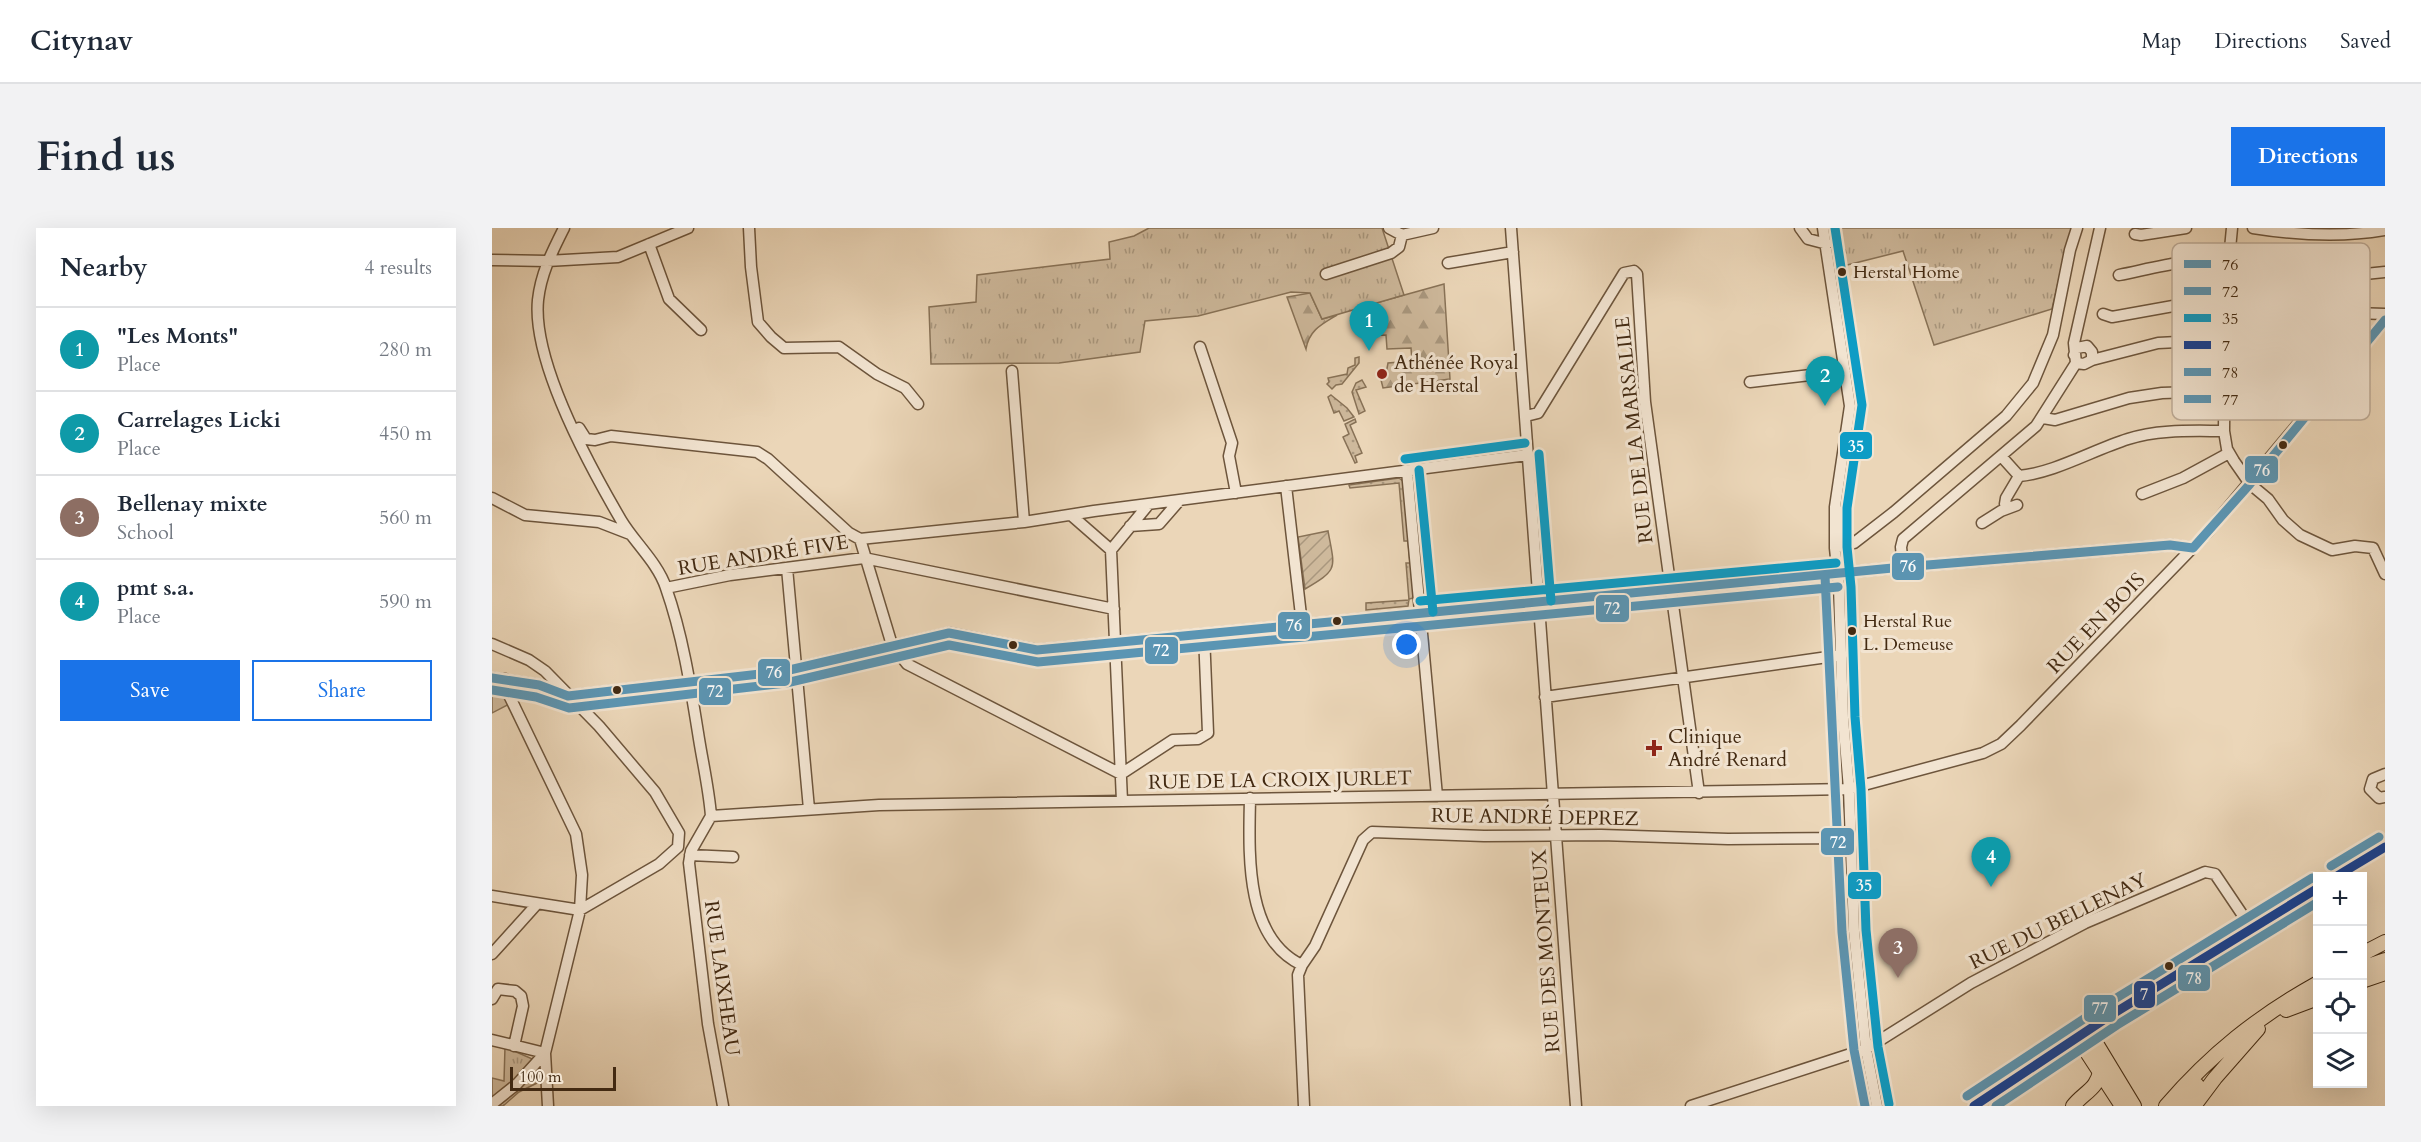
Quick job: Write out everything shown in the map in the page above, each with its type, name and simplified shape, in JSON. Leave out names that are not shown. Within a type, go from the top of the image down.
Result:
[{"type":"main road","points":[[2367,951],[2385,942]]},
{"type":"main road","points":[[2367,957],[2385,949]]},
{"type":"main road","points":[[2367,966],[2385,960]]},
{"type":"main road","points":[[2365,980],[2385,973]]},
{"type":"main road","points":[[2166,1106],[2206,1062],[2235,1036],[2313,986]]},
{"type":"main road","points":[[2179,1106],[2226,1054],[2258,1029],[2313,995]]},
{"type":"main road","points":[[2286,1010],[2313,1000]]},
{"type":"main road","points":[[2194,1106],[2258,1029]]},
{"type":"main road","points":[[2082,1034],[2100,1070],[2121,1097]]},
{"type":"main road","points":[[2082,1034],[2121,1097]]},
{"type":"main road","points":[[2073,1106],[2093,1089],[2099,1080],[2100,1070]]},
{"type":"main road","points":[[2093,1089],[2104,1088],[2134,1106]]},
{"type":"street","points":[[564,228],[547,261],[538,302],[540,331],[556,391],[572,426],[630,534],[666,588],[690,683],[711,816],[690,854]]},
{"type":"street","points":[[492,260],[547,261],[618,257],[688,228]]},
{"type":"street","points":[[749,228],[758,322],[765,332],[784,348],[839,347],[877,374],[905,388],[918,404]]},
{"type":"street","points":[[1389,228],[1402,235],[1433,228]]},
{"type":"street","name":"RUE DES MONTEUX","points":[[1511,228],[1576,1106]]},
{"type":"street","points":[[1800,228],[1808,239],[1827,244]]},
{"type":"street","points":[[1823,228],[1850,406],[1835,507],[1835,548],[1855,942],[1866,1049],[1877,1106]]},
{"type":"street","points":[[1835,548],[1854,543],[1894,512],[2006,416],[2033,383],[2053,335],[2070,250],[2077,228]]},
{"type":"street","points":[[2075,359],[2074,342],[2100,228]]},
{"type":"street","points":[[2135,234],[2186,228]]},
{"type":"street","points":[[2231,243],[2232,228]]},
{"type":"street","points":[[2253,228],[2288,234],[2338,236],[2385,230]]},
{"type":"street","points":[[1326,274],[1391,253],[1399,246],[1402,235]]},
{"type":"street","points":[[649,244],[669,299],[701,330]]},
{"type":"street","points":[[1448,263],[1513,252]]},
{"type":"street","points":[[2119,275],[2172,266]]},
{"type":"street","name":"RUE DE LA MARSALILE","points":[[1526,416],[1538,413],[1621,276],[1631,270],[1637,274],[1645,402],[1670,589]]},
{"type":"street","points":[[2370,273],[2385,272]]},
{"type":"street","points":[[2103,314],[2112,317],[2172,306]]},
{"type":"street","points":[[2370,314],[2385,314]]},
{"type":"street","name":"RUE EN BOIS","points":[[2370,339],[2385,320]]},
{"type":"street","points":[[2075,359],[2084,364],[2158,344],[2172,343]]},
{"type":"street","points":[[1903,567],[1901,547],[1903,539],[2043,418],[2075,359],[2077,348],[2086,346],[2092,352],[2092,360]]},
{"type":"street","points":[[1200,347],[1230,434],[1232,443],[1229,456],[1236,493]]},
{"type":"street","points":[[1012,371],[1024,522]]},
{"type":"street","points":[[1750,382],[1845,371]]},
{"type":"street","points":[[2043,418],[2055,420],[2129,398],[2172,393]]},
{"type":"street","points":[[2224,420],[2229,453],[2250,483],[2268,499],[2283,520],[2300,535],[2332,550],[2355,546],[2373,548],[2385,574]]},
{"type":"street","name":"RUE EN BOIS","points":[[1849,789],[1983,753],[2001,744],[2157,587],[2303,420]]},
{"type":"street","points":[[572,426],[578,426],[586,439],[591,440],[611,436],[757,452],[768,459],[849,533],[860,539],[1024,522],[1527,455]]},
{"type":"street","points":[[2019,476],[2034,475],[2142,435],[2224,431]]},
{"type":"street","points":[[2142,494],[2182,478],[2229,453]]},
{"type":"street","points":[[2001,456],[2019,476]]},
{"type":"street","points":[[1407,471],[1422,613],[1437,796]]},
{"type":"street","points":[[1982,524],[2013,507],[2005,504],[2006,498],[2019,476]]},
{"type":"street","points":[[1286,486],[1302,624]]},
{"type":"street","points":[[492,498],[525,515],[599,522],[630,534]]},
{"type":"street","points":[[1130,526],[1159,524],[1179,501]]},
{"type":"street","points":[[1122,801],[1111,550],[1148,505]]},
{"type":"street","points":[[1071,515],[1111,550]]},
{"type":"street","points":[[860,539],[892,645],[907,664],[1121,774]]},
{"type":"street","points":[[492,678],[539,686],[568,696],[796,669],[949,633],[1037,650],[1903,567],[2170,546],[2193,548]]},
{"type":"street","name":"RUE ANDRÉ FIVE","points":[[666,588],[729,575],[864,558],[1114,609]]},
{"type":"street","points":[[787,568],[809,808]]},
{"type":"street","points":[[1670,589],[1699,793]]},
{"type":"street","points":[[1121,774],[1173,740],[1198,739],[1208,733],[1204,634]]},
{"type":"street","points":[[492,644],[529,660],[545,671],[599,726],[655,792],[679,833],[680,844],[659,864],[580,910],[492,896]]},
{"type":"street","points":[[1545,697],[1842,655]]},
{"type":"street","points":[[505,679],[507,691],[576,834],[582,875],[580,910],[545,1053],[548,1106]]},
{"type":"street","points":[[2382,798],[2370,789],[2373,779],[2385,774]]},
{"type":"street","name":"RUE DE LA CROIX JURLET","points":[[711,816],[879,805],[1849,789]]},
{"type":"street","points":[[1250,798],[1250,875],[1256,904],[1275,945],[1287,958],[1302,965],[1298,975],[1304,1106]]},
{"type":"street","points":[[679,833],[695,834],[701,831]]},
{"type":"street","name":"RUE ANDRÉ DEPREZ","points":[[1302,965],[1315,946],[1363,840],[1372,832],[1484,836],[1849,838]]},
{"type":"street","points":[[678,847],[686,848],[690,854]]},
{"type":"street","points":[[2344,872],[2385,847]]},
{"type":"street","points":[[690,854],[733,857]]},
{"type":"street","name":"RUE LAIXHEAU","points":[[690,854],[689,863],[708,1024],[723,1106]]},
{"type":"street","name":"RUE DU BELLENAY","points":[[1691,1106],[1866,1049],[1971,983],[2085,923],[2205,872],[2215,874],[2252,929]]},
{"type":"street","points":[[1974,1106],[2082,1034],[2313,891]]},
{"type":"street","points":[[492,954],[537,904]]},
{"type":"street","points":[[492,999],[498,989],[515,991],[521,996],[523,1006],[514,1046]]},
{"type":"street","points":[[492,1040],[545,1053]]},
{"type":"street","points":[[492,1104],[518,1084],[545,1053]]},
{"type":"green space","points":[[1149,228],[1382,228],[1404,295],[1322,319],[1310,293],[1291,292],[1198,316],[1145,321],[1140,352],[1059,363],[931,364],[929,307],[976,302],[977,275],[1110,259],[1109,242],[1134,236]]},
{"type":"green space","points":[[1829,228],[2073,228],[2052,309],[1934,345],[1903,251],[1835,268]]},
{"type":"green space","points":[[1444,284],[1450,379],[1383,388],[1381,380],[1386,374],[1388,363],[1412,361],[1411,348],[1387,349],[1386,335],[1364,336],[1362,322],[1371,312],[1365,306]]},
{"type":"green space","points":[[1310,293],[1322,319],[1337,315],[1313,332],[1306,349],[1287,297]]},
{"type":"green space","points":[[1359,357],[1359,363],[1342,384],[1332,389],[1327,384],[1328,378],[1347,374],[1348,368],[1355,365],[1355,358]]},
{"type":"green space","points":[[1362,380],[1366,387],[1356,390],[1365,411],[1359,414],[1352,392],[1356,383]]},
{"type":"green space","points":[[1331,395],[1354,417],[1344,421],[1339,411],[1334,413],[1328,397]]},
{"type":"green space","points":[[1355,419],[1356,422],[1350,425],[1362,453],[1355,456],[1357,462],[1355,463],[1343,437],[1349,434],[1345,424]]},
{"type":"green space","points":[[1399,478],[1404,482],[1414,598],[1409,599],[1406,563],[1410,563],[1408,541],[1404,541],[1399,483],[1350,488],[1349,485]]},
{"type":"green space","points":[[1328,531],[1332,567],[1324,577],[1305,589],[1298,537]]},
{"type":"green space","points":[[1409,600],[1408,606],[1366,610],[1366,603]]},
{"type":"green space","points":[[492,676],[505,679],[513,702],[492,713]]},
{"type":"green space","points":[[505,1047],[537,1061],[543,1080],[519,1092],[503,1106],[492,1106],[492,1078],[504,1081]]},
{"type":"transit line","name":"35","points":[[1835,228],[1862,405],[1847,508],[1847,547],[1851,587],[1866,930],[1878,1047],[1889,1104]]},
{"type":"transit line","name":"76","points":[[2370,338],[2385,320]]},
{"type":"transit line","name":"76","points":[[2193,548],[2303,420]]},
{"type":"transit line","name":"35","points":[[1405,459],[1525,443]]},
{"type":"transit line","name":"35","points":[[1539,454],[1551,601]]},
{"type":"transit line","name":"35","points":[[1419,470],[1433,612]]},
{"type":"transit line","name":"76","points":[[492,678],[539,685],[568,696],[785,671],[949,633],[1037,650],[1903,567],[2170,545],[2193,548]]},
{"type":"transit line","name":"35","points":[[1420,601],[1836,563]]},
{"type":"transit line","name":"72","points":[[1825,576],[1842,932],[1854,1050],[1865,1106]]},
{"type":"transit line","name":"72","points":[[492,690],[536,697],[569,708],[786,683],[949,645],[1038,662],[1838,587]]},
{"type":"transit line","name":"77","points":[[2331,866],[2379,837]]},
{"type":"transit line","name":"7","points":[[2344,872],[2385,847]]},
{"type":"transit line","name":"77","points":[[1967,1096],[2105,1005],[2312,878]]},
{"type":"transit line","name":"7","points":[[1974,1106],[2111,1015],[2313,891]]},
{"type":"transit line","name":"78","points":[[1996,1106],[2117,1025],[2313,905]]},
{"type":"place","name":"Herstal Home","points":[[1842,272]]},
{"type":"place","name":"\"Les Monts\"","points":[[1369,351]]},
{"type":"place","name":"Athénée Royal de Herstal","points":[[1382,374]]},
{"type":"place","name":"Carrelages Licki","points":[[1825,406]]},
{"type":"place","name":"Herstal Rue L. Demeuse","points":[[1852,631]]},
{"type":"place","name":"Clinique André Renard","points":[[1654,748]]},
{"type":"place","name":"pmt s.a.","points":[[1991,887]]},
{"type":"place","name":"Bellenay mixte","points":[[1898,978]]}]
